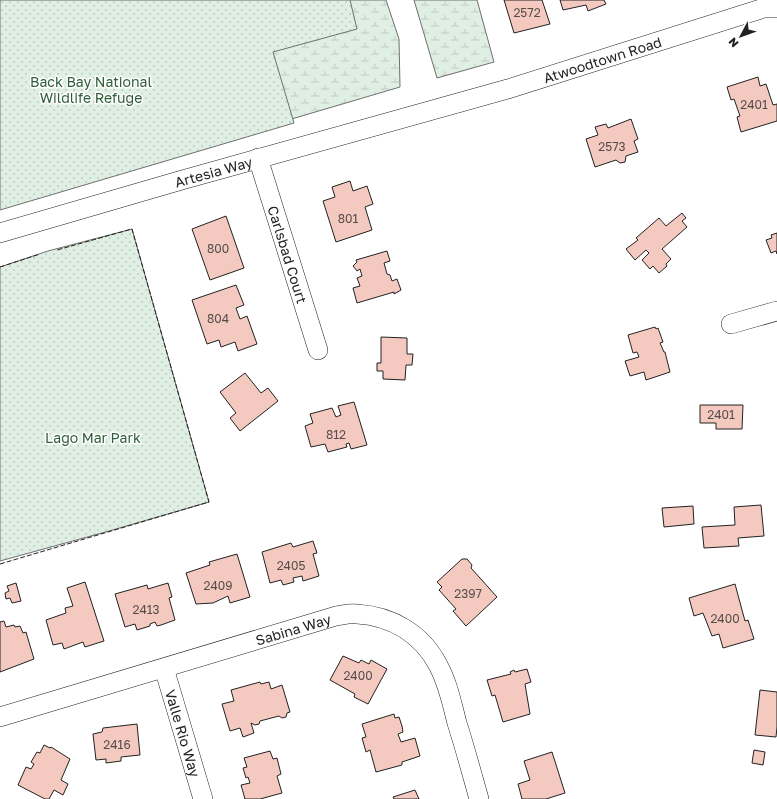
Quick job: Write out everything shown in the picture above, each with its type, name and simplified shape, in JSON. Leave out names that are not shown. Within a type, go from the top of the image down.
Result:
[{"type":"street","name":"Atwoodtown Road","points":[[428,111],[508,89],[764,8],[777,8]]},
{"type":"street","name":"Artesia Way","points":[[0,233],[258,158],[428,111]]},
{"type":"street","name":"Carlsbad Court","points":[[258,158],[318,350]]},
{"type":"street","points":[[731,324],[777,311]]},
{"type":"street","name":"Sabina Way","points":[[0,717],[336,616],[356,614],[374,616],[392,621],[411,633],[427,648],[438,666],[448,688],[479,799]]},
{"type":"street","name":"Valle Rio Way","points":[[164,668],[203,799]]},
{"type":"green space","name":"Back Bay National Wildlife Refuge","points":[[0,0],[386,0],[399,39],[400,87],[0,205]]},
{"type":"green space","name":"Back Bay National Wildlife Refuge","points":[[0,0],[350,0],[357,29],[273,52],[294,123],[0,210]]},
{"type":"green space","points":[[414,0],[477,0],[494,62],[437,78]]},
{"type":"green space","name":"Lago Mar Park","points":[[132,229],[209,502],[0,561],[0,267],[48,251]]},
{"type":"building","points":[[504,0],[542,0],[550,24],[514,33]]},
{"type":"building","points":[[560,0],[604,0],[606,4],[588,11],[586,5],[563,10]]},
{"type":"building","points":[[758,77],[760,86],[766,84],[773,105],[777,104],[777,121],[741,132],[737,117],[740,116],[734,99],[731,100],[727,87]]},
{"type":"building","points":[[631,119],[638,139],[634,141],[638,152],[626,156],[625,162],[620,163],[616,160],[595,167],[586,139],[598,135],[595,127],[606,124],[608,128]]},
{"type":"building","points":[[350,181],[353,191],[367,186],[373,204],[365,207],[372,230],[336,242],[323,201],[335,197],[332,187]]},
{"type":"building","points":[[682,213],[686,218],[682,221],[687,227],[662,249],[671,259],[666,264],[667,266],[659,273],[653,266],[650,269],[642,260],[649,253],[646,250],[635,260],[626,249],[638,240],[636,238],[659,218],[666,226]]},
{"type":"building","points":[[226,216],[244,268],[210,280],[192,229]]},
{"type":"building","points":[[777,233],[777,254],[776,251],[771,253],[766,240],[772,238],[771,235]]},
{"type":"building","points":[[387,251],[390,261],[384,263],[387,274],[390,275],[392,281],[397,279],[401,290],[394,294],[394,292],[357,303],[353,288],[360,286],[357,278],[362,276],[360,269],[357,271],[353,266],[357,262],[356,260]]},
{"type":"building","points":[[236,285],[244,305],[236,308],[240,319],[247,316],[257,344],[238,351],[235,342],[221,347],[219,340],[207,344],[192,300]]},
{"type":"building","points":[[655,327],[656,329],[658,328],[663,342],[660,343],[665,352],[670,372],[646,380],[644,372],[630,376],[625,361],[639,357],[637,352],[633,353],[628,335]]},
{"type":"building","points":[[381,337],[407,338],[407,354],[413,354],[412,365],[406,365],[405,380],[383,379],[383,371],[377,371],[377,363],[381,363]]},
{"type":"building","points":[[245,373],[261,393],[268,388],[278,401],[240,431],[230,418],[236,413],[220,392]]},
{"type":"building","points":[[354,402],[367,445],[351,449],[349,443],[346,444],[347,447],[328,452],[325,444],[311,447],[305,426],[313,423],[310,414],[332,408],[336,417],[341,415],[338,406]]},
{"type":"building","points":[[700,405],[743,405],[742,429],[716,429],[716,423],[700,423]]},
{"type":"building","points":[[761,505],[764,536],[738,538],[739,546],[704,548],[702,527],[735,525],[734,507]]},
{"type":"building","points":[[693,506],[694,524],[664,527],[662,508]]},
{"type":"building","points":[[313,541],[317,553],[313,554],[319,576],[303,581],[302,576],[293,578],[294,582],[283,585],[281,580],[270,583],[262,552],[291,543],[293,547]]},
{"type":"building","points":[[237,554],[250,597],[230,603],[228,596],[213,603],[196,604],[186,573],[210,565],[209,562]]},
{"type":"building","points":[[462,559],[467,559],[472,565],[471,568],[497,597],[466,626],[453,611],[456,609],[439,590],[442,587],[437,582]]},
{"type":"building","points":[[85,582],[104,641],[85,647],[83,642],[64,649],[62,643],[53,645],[46,620],[66,613],[65,608],[73,606],[67,588]]},
{"type":"building","points":[[16,583],[21,601],[12,603],[10,598],[6,599],[5,593],[9,591],[7,586]]},
{"type":"building","points":[[168,583],[172,597],[169,598],[175,620],[157,626],[155,622],[150,624],[150,626],[137,630],[135,624],[125,627],[115,594],[147,585],[148,589]]},
{"type":"building","points":[[735,584],[745,621],[748,620],[754,639],[723,648],[719,634],[712,636],[703,613],[694,616],[689,598]]},
{"type":"building","points":[[4,621],[6,627],[14,625],[15,627],[20,626],[23,633],[26,632],[34,659],[0,672],[0,622]]},
{"type":"building","points":[[343,656],[359,663],[361,660],[369,664],[371,660],[387,669],[368,704],[354,697],[355,694],[330,680]]},
{"type":"building","points":[[527,669],[531,682],[525,684],[530,714],[503,722],[495,695],[492,696],[487,680],[511,674],[510,672],[514,670],[515,672]]},
{"type":"building","points":[[260,682],[261,684],[269,682],[271,689],[282,685],[290,712],[287,713],[286,717],[282,718],[279,716],[260,721],[259,724],[255,725],[251,723],[254,733],[243,737],[240,728],[230,731],[222,704],[234,701],[231,690]]},
{"type":"building","points":[[760,690],[777,692],[776,737],[755,735]]},
{"type":"building","points":[[394,714],[395,718],[399,717],[402,726],[403,732],[398,734],[401,742],[415,738],[420,756],[402,762],[402,765],[376,772],[370,750],[366,752],[362,738],[366,737],[362,724]]},
{"type":"building","points":[[137,724],[140,755],[121,757],[121,761],[106,763],[106,759],[96,760],[93,734],[102,732],[103,728]]},
{"type":"building","points":[[44,745],[50,748],[51,747],[70,759],[61,780],[68,784],[63,795],[54,790],[49,799],[45,799],[18,785],[26,767],[31,769],[34,764],[31,762],[37,752],[40,753]]},
{"type":"building","points":[[754,750],[765,752],[763,765],[752,763]]},
{"type":"building","points":[[270,751],[273,759],[277,758],[281,774],[277,776],[282,793],[260,799],[245,799],[241,785],[250,783],[248,777],[246,778],[243,768],[247,767],[244,758]]},
{"type":"building","points":[[552,752],[565,793],[546,799],[522,799],[518,784],[530,780],[524,761]]},
{"type":"building","points":[[415,790],[419,799],[394,799],[393,797]]},
{"type":"fence","points":[[0,564],[209,502],[132,229],[57,250]]},
{"type":"fence","points":[[0,267],[40,254]]}]
